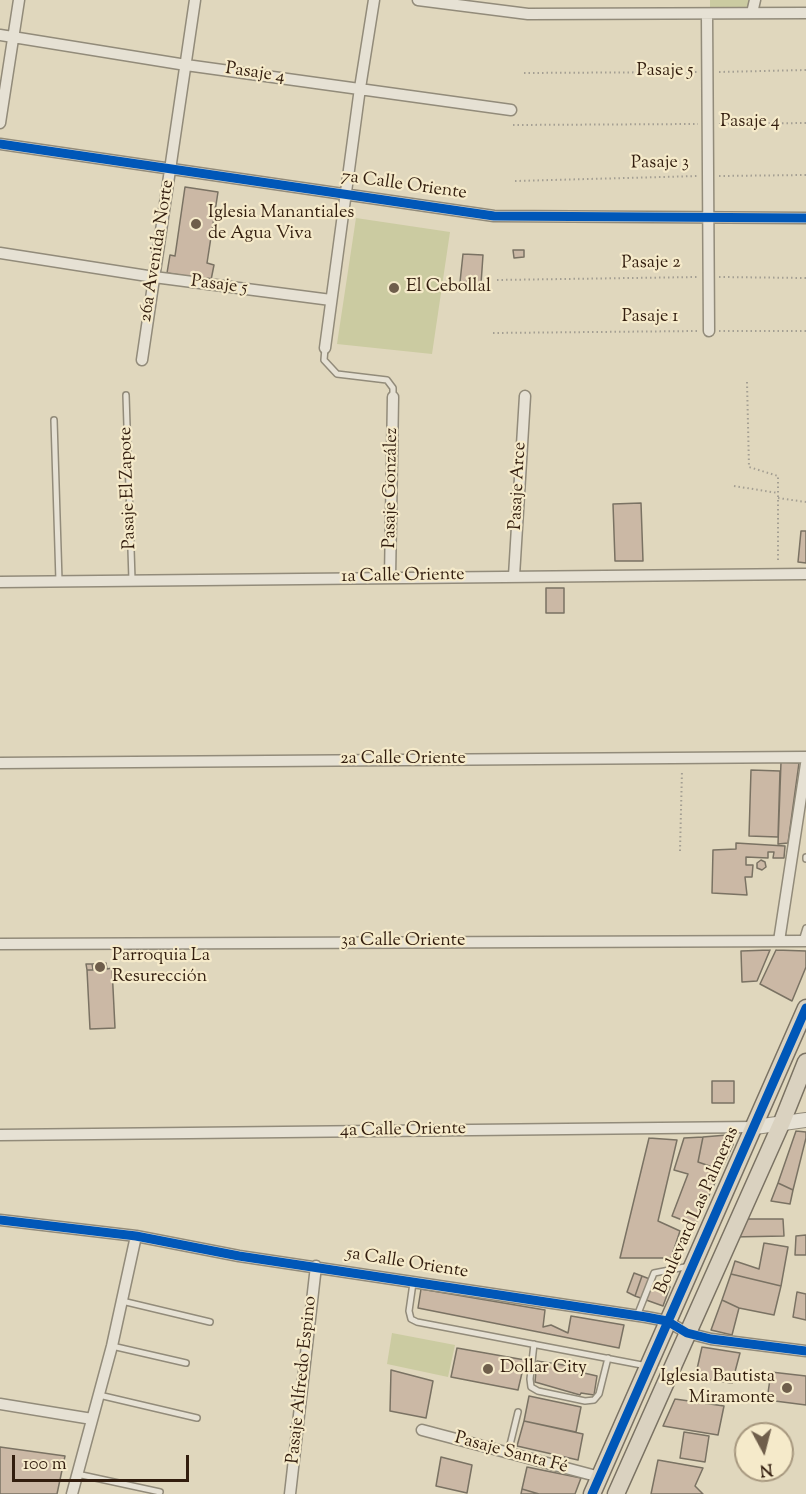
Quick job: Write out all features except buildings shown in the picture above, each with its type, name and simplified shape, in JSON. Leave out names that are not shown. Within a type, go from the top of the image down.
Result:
[{"type":"main road","name":"Boulevard Las Palmeras","points":[[592,1494],[806,1008]]},
{"type":"main road","points":[[616,1494],[782,1122],[806,1062]]},
{"type":"street","points":[[0,123],[19,0]]},
{"type":"street","name":"26a Avenida Norte","points":[[142,360],[195,0]]},
{"type":"street","points":[[325,348],[374,0]]},
{"type":"street","points":[[418,0],[528,14],[806,13]]},
{"type":"street","points":[[752,13],[755,0]]},
{"type":"street","points":[[707,14],[709,331]]},
{"type":"street","name":"Pasaje 4","points":[[0,35],[186,65],[511,110]]},
{"type":"street","name":"7a Calle Oriente","points":[[0,144],[171,171],[508,217],[806,218]]},
{"type":"street","name":"Pasaje 5","points":[[0,253],[154,277],[331,300]]},
{"type":"street","name":"Pasaje Arce","points":[[514,576],[525,396]]},
{"type":"street","name":"Pasaje González","points":[[390,578],[393,397]]},
{"type":"street","name":"1a Calle Oriente","points":[[0,582],[806,574]]},
{"type":"street","name":"2a Calle Oriente","points":[[0,763],[806,757]]},
{"type":"street","points":[[779,941],[806,764]]},
{"type":"street","name":"3a Calle Oriente","points":[[0,944],[804,941]]},
{"type":"street","name":"4a Calle Oriente","points":[[0,1135],[755,1126],[806,1120]]},
{"type":"street","name":"5a Calle Oriente","points":[[0,1220],[136,1236],[413,1283],[636,1316],[667,1322],[687,1333],[806,1350]]},
{"type":"street","points":[[72,1494],[112,1346],[136,1236]]},
{"type":"street","name":"Pasaje Alfredo Espino","points":[[290,1494],[316,1266]]},
{"type":"street","points":[[0,1404],[92,1419]]},
{"type":"street","name":"Pasaje Santa Fé","points":[[422,1430],[600,1477]]},
{"type":"lane","points":[[325,348],[324,360],[337,374],[387,380],[393,388],[393,397]]},
{"type":"lane","name":"Pasaje El Zapote","points":[[126,395],[132,580]]},
{"type":"lane","points":[[54,420],[59,581]]},
{"type":"lane","points":[[804,941],[806,928]]},
{"type":"lane","points":[[636,1316],[654,1273],[691,1266]]},
{"type":"lane","points":[[413,1283],[409,1311],[411,1319],[417,1323],[648,1366]]},
{"type":"lane","points":[[122,1301],[210,1322]]},
{"type":"lane","points":[[534,1344],[531,1387],[538,1391],[585,1401],[594,1400],[599,1394],[608,1358]]},
{"type":"lane","points":[[112,1346],[186,1363]]},
{"type":"lane","points":[[99,1395],[197,1418]]},
{"type":"lane","points":[[507,1454],[518,1412]]},
{"type":"lane","points":[[77,1474],[160,1492]]},
{"type":"path","points":[[747,382],[749,467],[778,476],[778,574]]},
{"type":"path","points":[[734,486],[778,494]]},
{"type":"path","points":[[778,498],[806,502]]},
{"type":"path","points":[[680,851],[682,758]]},
{"type":"green space","points":[[710,0],[755,0],[752,13],[710,14]]},
{"type":"green space","name":"El Cebollal","points":[[356,218],[450,232],[432,354],[337,344]]},
{"type":"green space","points":[[392,1333],[455,1345],[448,1377],[387,1364]]},
{"type":"cycle path","points":[[0,144],[494,216],[806,218]]},
{"type":"cycle path","points":[[592,1494],[806,1008]]},
{"type":"cycle path","points":[[0,1220],[136,1236],[239,1256],[646,1317],[667,1321],[687,1333],[711,1339],[806,1351]]},
{"type":"place","name":"Iglesia Manantiales de Agua Viva","points":[[196,224]]},
{"type":"place","name":"El Cebollal","points":[[394,288]]},
{"type":"place","name":"Parroquia La Resurección","points":[[100,967]]},
{"type":"place","name":"Dollar City","points":[[488,1369]]},
{"type":"place","name":"Iglesia Bautista Miramonte","points":[[787,1388]]}]
